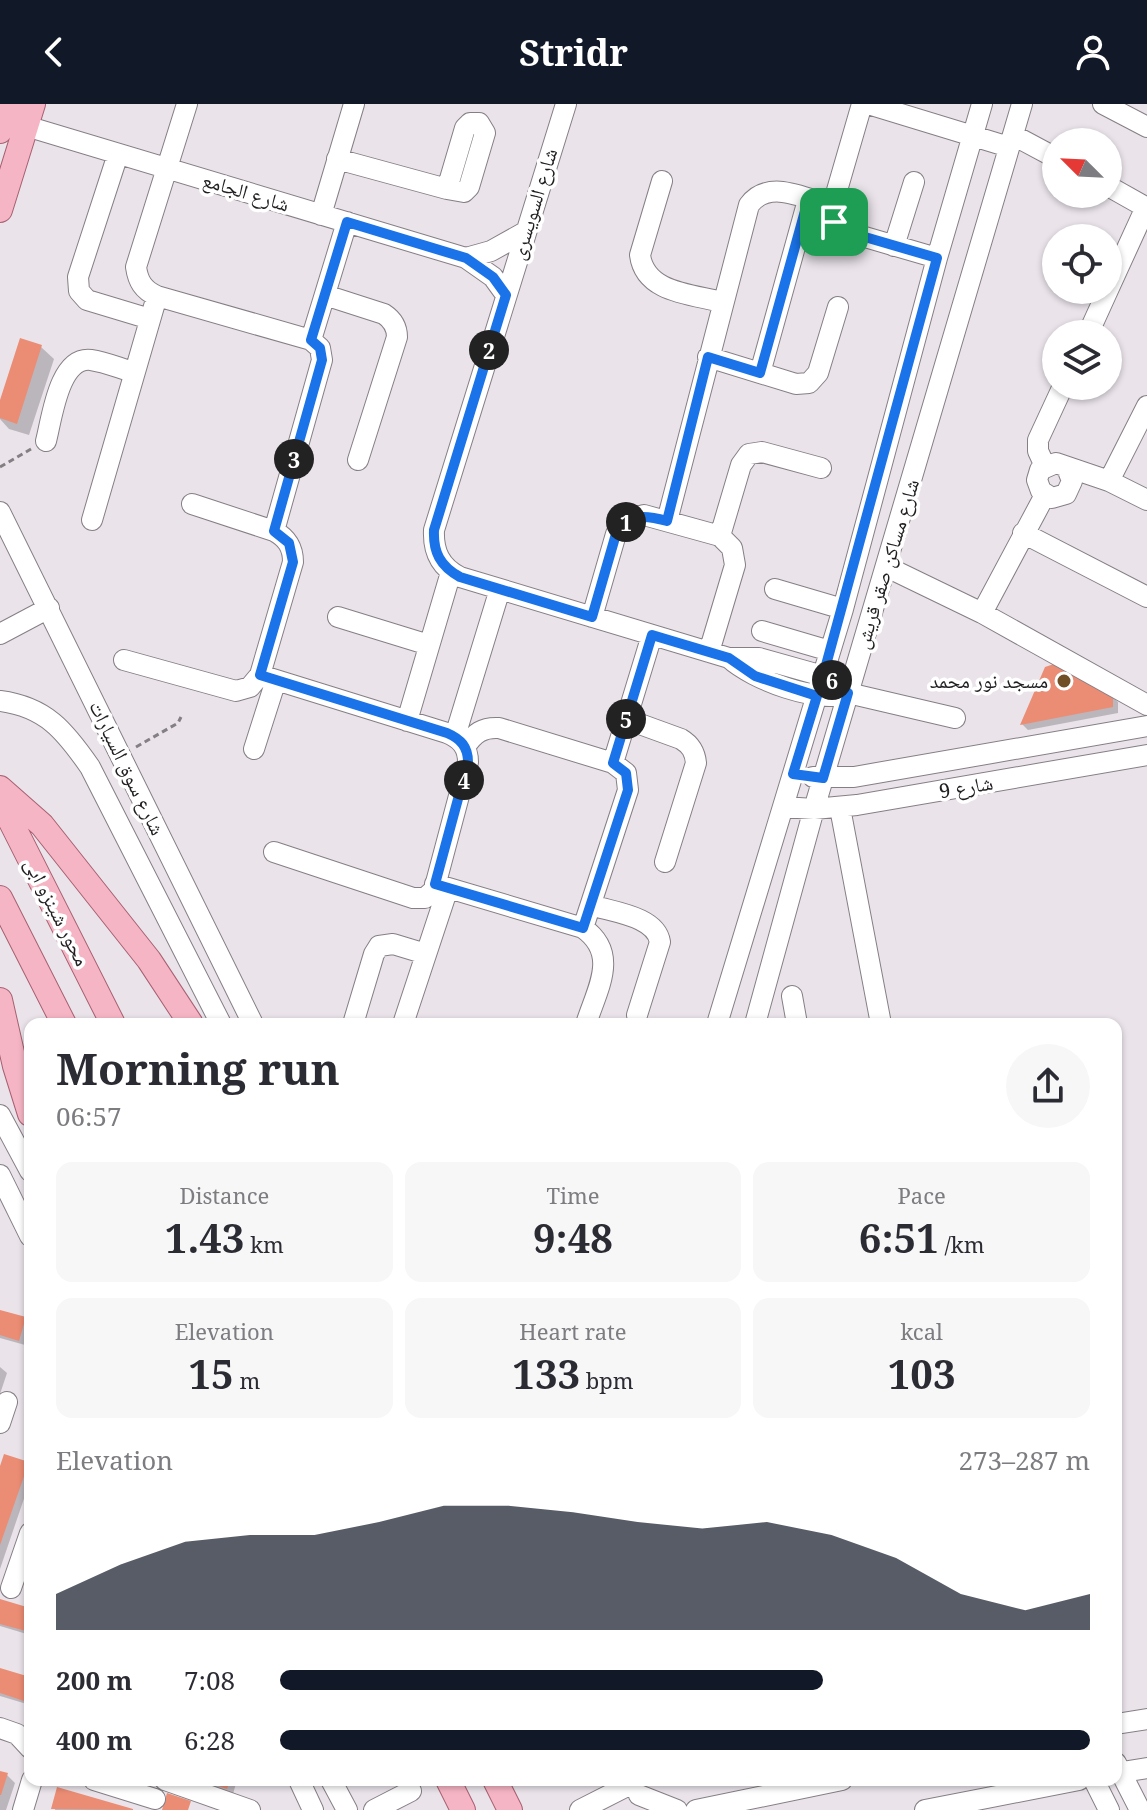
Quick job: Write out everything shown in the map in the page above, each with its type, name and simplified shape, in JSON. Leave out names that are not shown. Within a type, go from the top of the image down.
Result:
[{"type":"main road","points":[[0,131],[9,104]]},
{"type":"main road","points":[[0,210],[29,115]]},
{"type":"main road","points":[[0,788],[42,825],[149,960],[187,1018]]},
{"type":"main road","name":"محور شينزو ابى","points":[[0,800],[110,1018]]},
{"type":"main road","points":[[0,898],[61,1018]]},
{"type":"main road","points":[[0,1000],[24,1095]]},
{"type":"main road","points":[[451,1786],[463,1810]]},
{"type":"main road","points":[[498,1786],[510,1810]]},
{"type":"street","points":[[187,104],[136,267],[139,282],[157,296],[311,340],[320,348],[322,360],[274,531]]},
{"type":"street","points":[[321,215],[354,104]]},
{"type":"street","name":"شارع السويسرى","points":[[451,572],[436,554],[434,530],[566,104]]},
{"type":"street","name":"شارع مساكن صقر قريش","points":[[719,1018],[843,609],[937,258],[982,104]]},
{"type":"street","name":"شارع مساكن صقر قريش","points":[[757,1018],[814,809],[1022,104]]},
{"type":"street","points":[[1103,104],[1147,127]]},
{"type":"street","points":[[937,258],[841,230],[832,216],[832,206],[875,105],[972,136],[1011,141],[1042,153]]},
{"type":"street","name":"شارع الجامع","points":[[29,115],[118,154],[466,258],[493,277],[506,295]]},
{"type":"street","points":[[118,154],[78,277],[78,286],[87,300],[150,319]]},
{"type":"street","points":[[337,159],[447,189]]},
{"type":"street","points":[[662,181],[640,255],[641,266],[646,275],[663,287],[722,302]]},
{"type":"street","points":[[894,246],[914,182]]},
{"type":"street","points":[[667,521],[745,213],[753,198],[768,191],[832,206]]},
{"type":"street","points":[[1122,194],[1147,207],[1122,260]]},
{"type":"street","points":[[760,373],[808,200]]},
{"type":"street","points":[[311,340],[347,222]]},
{"type":"street","points":[[466,258],[503,245],[525,232]]},
{"type":"street","points":[[325,295],[384,314],[397,330],[358,460]]},
{"type":"street","points":[[92,520],[157,296]]},
{"type":"street","points":[[708,357],[802,385],[815,379],[838,307]]},
{"type":"street","points":[[46,441],[62,380],[72,366],[88,360],[133,372]]},
{"type":"street","points":[[1045,466],[1038,451],[1038,440],[1057,400]]},
{"type":"street","points":[[1109,481],[1147,406]]},
{"type":"street","points":[[720,536],[741,465],[749,454],[762,452],[821,468]]},
{"type":"street","points":[[1067,468],[1072,481],[1066,494],[1052,498],[1045,495],[1037,480],[1045,466],[1056,463],[1109,481],[1147,500]]},
{"type":"street","points":[[982,613],[1045,495]]},
{"type":"street","points":[[192,504],[274,531],[289,543],[293,562],[254,749]]},
{"type":"street","name":"شارع سوق السيارات","points":[[0,513],[250,1018]]},
{"type":"street","points":[[592,617],[616,534],[628,520],[644,515],[720,536],[732,548],[735,565],[719,655]]},
{"type":"street","points":[[1023,533],[1147,597]]},
{"type":"street","points":[[887,567],[982,613],[1147,705]]},
{"type":"street","points":[[407,721],[451,572],[719,655],[759,658],[820,686],[955,718]]},
{"type":"street","points":[[405,1018],[426,954],[442,886],[468,762],[460,742],[500,589]]},
{"type":"street","points":[[775,589],[843,609]]},
{"type":"street","points":[[0,634],[49,608]]},
{"type":"street","points":[[338,617],[429,645]]},
{"type":"street","points":[[762,631],[830,651]]},
{"type":"street","points":[[613,763],[652,635]]},
{"type":"street","points":[[124,660],[236,691],[268,677],[407,721],[460,742]]},
{"type":"street","points":[[0,701],[31,709],[50,720],[67,734],[90,767],[218,1018]]},
{"type":"street","points":[[626,719],[681,739],[695,756],[696,763],[665,862]]},
{"type":"street","name":"شارع 9","points":[[793,774],[823,778],[854,777],[1147,726]]},
{"type":"street","points":[[460,742],[489,727],[499,728],[613,763],[626,773],[628,790],[583,928]]},
{"type":"street","name":"شارع 9","points":[[783,807],[840,808],[1147,755]]},
{"type":"street","points":[[840,808],[880,1018]]},
{"type":"street","points":[[274,852],[419,899],[442,886]]},
{"type":"street","points":[[442,886],[583,928],[601,946],[604,958],[588,1018]]},
{"type":"street","points":[[591,905],[649,923],[657,931],[660,942],[637,1015]]},
{"type":"street","points":[[355,1018],[379,946],[389,943],[426,954]]},
{"type":"street","points":[[792,996],[796,1018]]},
{"type":"street","points":[[0,1115],[24,1160]]},
{"type":"street","points":[[0,1175],[24,1224]]},
{"type":"street","points":[[0,1423],[7,1402]]},
{"type":"street","points":[[14,1589],[24,1554]]},
{"type":"street","points":[[1122,1723],[1147,1719]]},
{"type":"street","points":[[0,1728],[17,1734],[24,1742]]},
{"type":"street","points":[[1122,1769],[1147,1768]]},
{"type":"street","points":[[1122,1776],[1140,1810]]},
{"type":"street","points":[[23,1810],[30,1786]]},
{"type":"street","points":[[126,1786],[250,1810]]},
{"type":"street","points":[[302,1786],[313,1810]]},
{"type":"street","points":[[335,1786],[347,1810]]},
{"type":"street","points":[[696,1810],[719,1808],[816,1786]]},
{"type":"street","points":[[925,1810],[1048,1786]]},
{"type":"street","points":[[1097,1786],[1109,1810]]},
{"type":"street","points":[[374,1810],[411,1791]]},
{"type":"street","points":[[580,1810],[637,1792],[677,1810]]},
{"type":"path","points":[[0,467],[46,441]]},
{"type":"path","points":[[120,756],[178,723],[181,717]]},
{"type":"building","points":[[20,338],[42,345],[17,424],[0,418],[0,400]]},
{"type":"building","name":"مسجد نور محمد","points":[[1057,663],[1113,694],[1113,707],[1020,725],[1045,667]]},
{"type":"building","points":[[0,1310],[24,1316],[19,1341],[0,1335]]},
{"type":"building","points":[[4,1454],[24,1460],[24,1476],[0,1545],[0,1466]]},
{"type":"building","points":[[0,1599],[24,1606],[24,1630],[0,1624]]},
{"type":"building","points":[[0,1668],[24,1675],[24,1701],[0,1693]]},
{"type":"building","points":[[0,1771],[8,1773],[1,1795],[0,1795]]},
{"type":"building","points":[[57,1787],[133,1809],[133,1810],[51,1809]]},
{"type":"building","points":[[167,1793],[191,1801],[188,1810],[162,1810]]},
{"type":"place","name":"مسجد نور محمد","points":[[1064,681]]},
{"type":"route","points":[[808,200],[832,206],[834,222],[841,230],[937,258],[823,676],[848,693],[823,778],[793,774],[817,696],[755,676],[729,658],[652,635],[613,763],[621,766],[626,773],[628,790],[583,928],[435,884],[468,762],[461,741],[447,733],[260,675],[293,562],[289,543],[274,531],[322,360],[320,348],[311,340],[347,222],[466,258],[485,269],[506,295],[434,530],[436,554],[442,564],[460,577],[592,617],[621,526],[644,515],[667,521],[708,357],[760,373],[808,200]]}]
